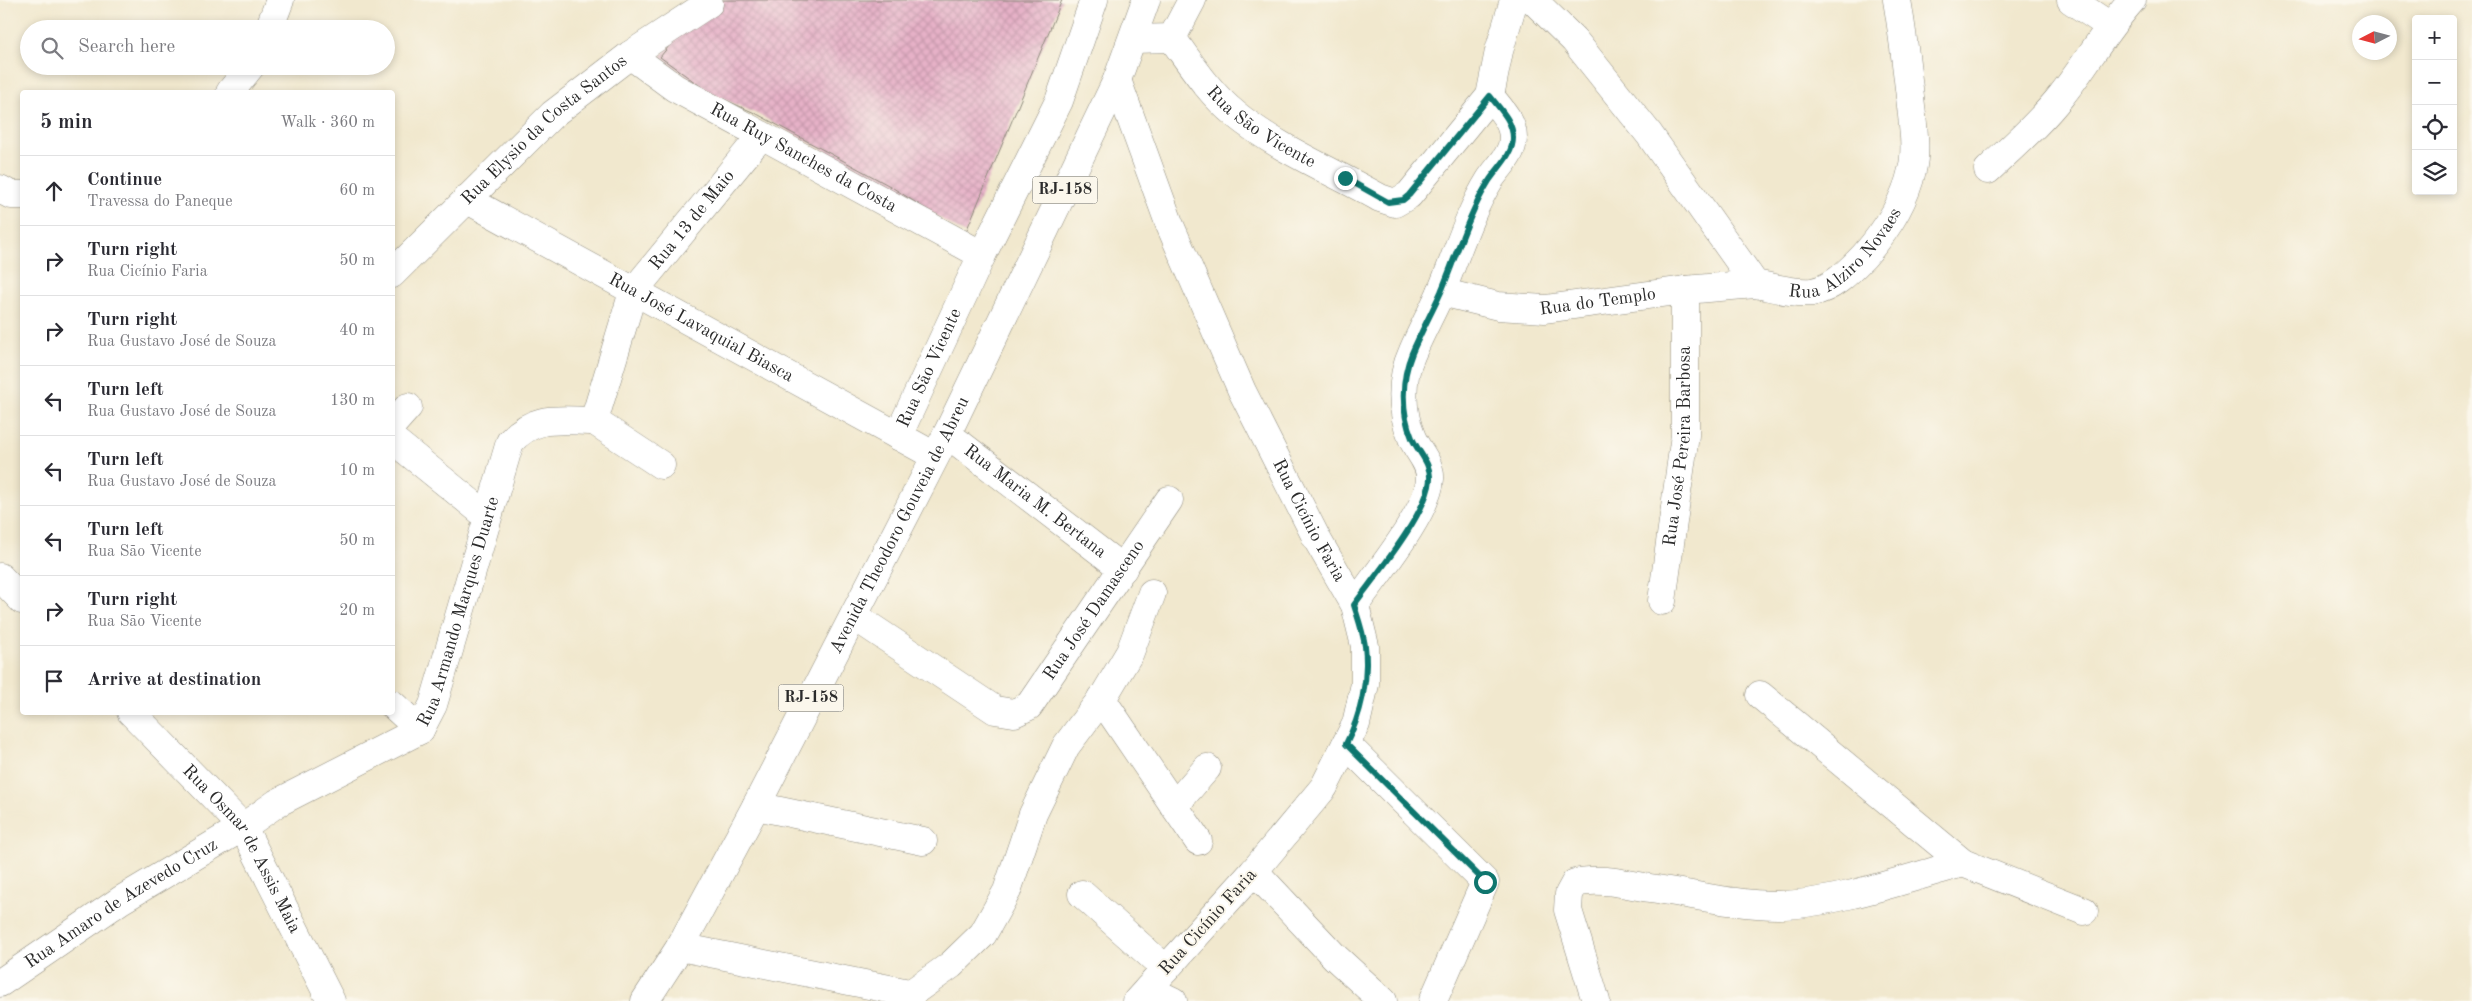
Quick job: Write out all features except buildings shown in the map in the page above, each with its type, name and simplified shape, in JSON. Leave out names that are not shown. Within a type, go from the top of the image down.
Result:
[{"type":"street","points":[[272,20],[280,0]]},
{"type":"street","name":"Rua São Vicente","points":[[898,436],[982,255],[1059,101],[1094,0]]},
{"type":"street","name":"Avenida Theodoro Gouveia de Abreu","points":[[645,1001],[680,948],[756,806],[941,445],[1117,80],[1146,0]]},
{"type":"street","points":[[1133,39],[1172,38],[1192,0]]},
{"type":"street","name":"Rua São Vicente","points":[[1172,38],[1207,85],[1234,114],[1275,142],[1388,202],[1403,200],[1409,195],[1490,96],[1499,51],[1514,0]]},
{"type":"street","name":"Rua Alziro Novaes","points":[[1533,0],[1574,40],[1649,134],[1755,284],[1811,292],[1827,287],[1846,274],[1876,243],[1898,208],[1912,171],[1914,150],[1905,48],[1896,0]]},
{"type":"street","points":[[2071,0],[2110,26]]},
{"type":"street","points":[[1988,170],[2062,96],[2110,26],[2131,0]]},
{"type":"street","name":"Rua Elysio da Costa Santos","points":[[395,271],[553,114],[630,55],[709,3]]},
{"type":"street","name":"Rua Ruy Sanches da Costa","points":[[630,55],[676,88],[982,255]]},
{"type":"street","points":[[232,90],[244,75]]},
{"type":"street","name":"Rua Cicínio Faria","points":[[1117,80],[1169,223],[1242,391],[1318,541],[1354,605],[1365,646],[1365,684],[1356,724],[1324,787],[1254,871],[1142,995]]},
{"type":"street","points":[[1354,605],[1416,516],[1428,490],[1430,477],[1427,463],[1412,438],[1407,418],[1403,399],[1404,381],[1408,362],[1441,292],[1477,204],[1490,180],[1510,151],[1512,128],[1507,116],[1490,96]]},
{"type":"street","name":"Rua 13 de Maio","points":[[594,421],[633,292],[761,136]]},
{"type":"street","points":[[0,189],[11,194],[20,195]]},
{"type":"street","name":"Rua José Lavaquial Biasca","points":[[466,199],[898,436],[941,445]]},
{"type":"street","name":"Rua do Templo","points":[[1441,292],[1498,306],[1545,309],[1685,290],[1755,284]]},
{"type":"street","name":"Rua José Pereira Barbosa","points":[[1662,601],[1684,435],[1687,381],[1685,290]]},
{"type":"street","name":"Rua Armando Marques Duarte","points":[[243,827],[277,803],[420,730],[433,705],[510,442],[522,428],[542,421],[594,421]]},
{"type":"street","points":[[594,421],[661,465]]},
{"type":"street","points":[[395,441],[487,516]]},
{"type":"street","name":"Rua Maria M. Bertana","points":[[941,445],[1124,570]]},
{"type":"street","name":"Rua José Damasceno","points":[[854,616],[995,710],[1014,713],[1029,706],[1124,570],[1169,500]]},
{"type":"street","points":[[0,577],[20,598]]},
{"type":"street","points":[[680,948],[904,997],[951,965],[983,934],[1007,891],[1032,814],[1066,746],[1102,698],[1130,652],[1152,593]]},
{"type":"street","points":[[1760,695],[1962,863],[2084,911]]},
{"type":"street","points":[[1102,698],[1198,841]]},
{"type":"street","points":[[395,707],[420,730]]},
{"type":"street","name":"Rua Osmar de Assis Maia","points":[[134,715],[243,827],[331,1001]]},
{"type":"street","points":[[1346,744],[1485,882],[1433,1001]]},
{"type":"street","points":[[1174,806],[1207,768]]},
{"type":"street","points":[[756,806],[922,841]]},
{"type":"street","name":"Rua Amaro de Azevedo Cruz","points":[[0,983],[120,900],[243,827]]},
{"type":"street","points":[[1596,1001],[1568,910],[1569,894],[1575,883],[1588,880],[1627,884],[1739,902],[1778,905],[1803,903],[1844,894],[1962,863]]},
{"type":"street","points":[[1254,871],[1335,957],[1383,1001]]},
{"type":"street","points":[[1082,894],[1166,969]]},
{"type":"street","points":[[1142,995],[1173,1001]]},
{"type":"route","points":[[1345,178],[1388,202],[1395,203],[1409,195],[1490,96],[1507,116],[1512,128],[1513,140],[1510,151],[1490,180],[1477,204],[1460,241],[1441,292],[1408,362],[1403,399],[1412,438],[1427,463],[1430,477],[1428,490],[1416,516],[1354,605],[1365,646],[1365,684],[1356,724],[1346,744],[1485,882]]}]
